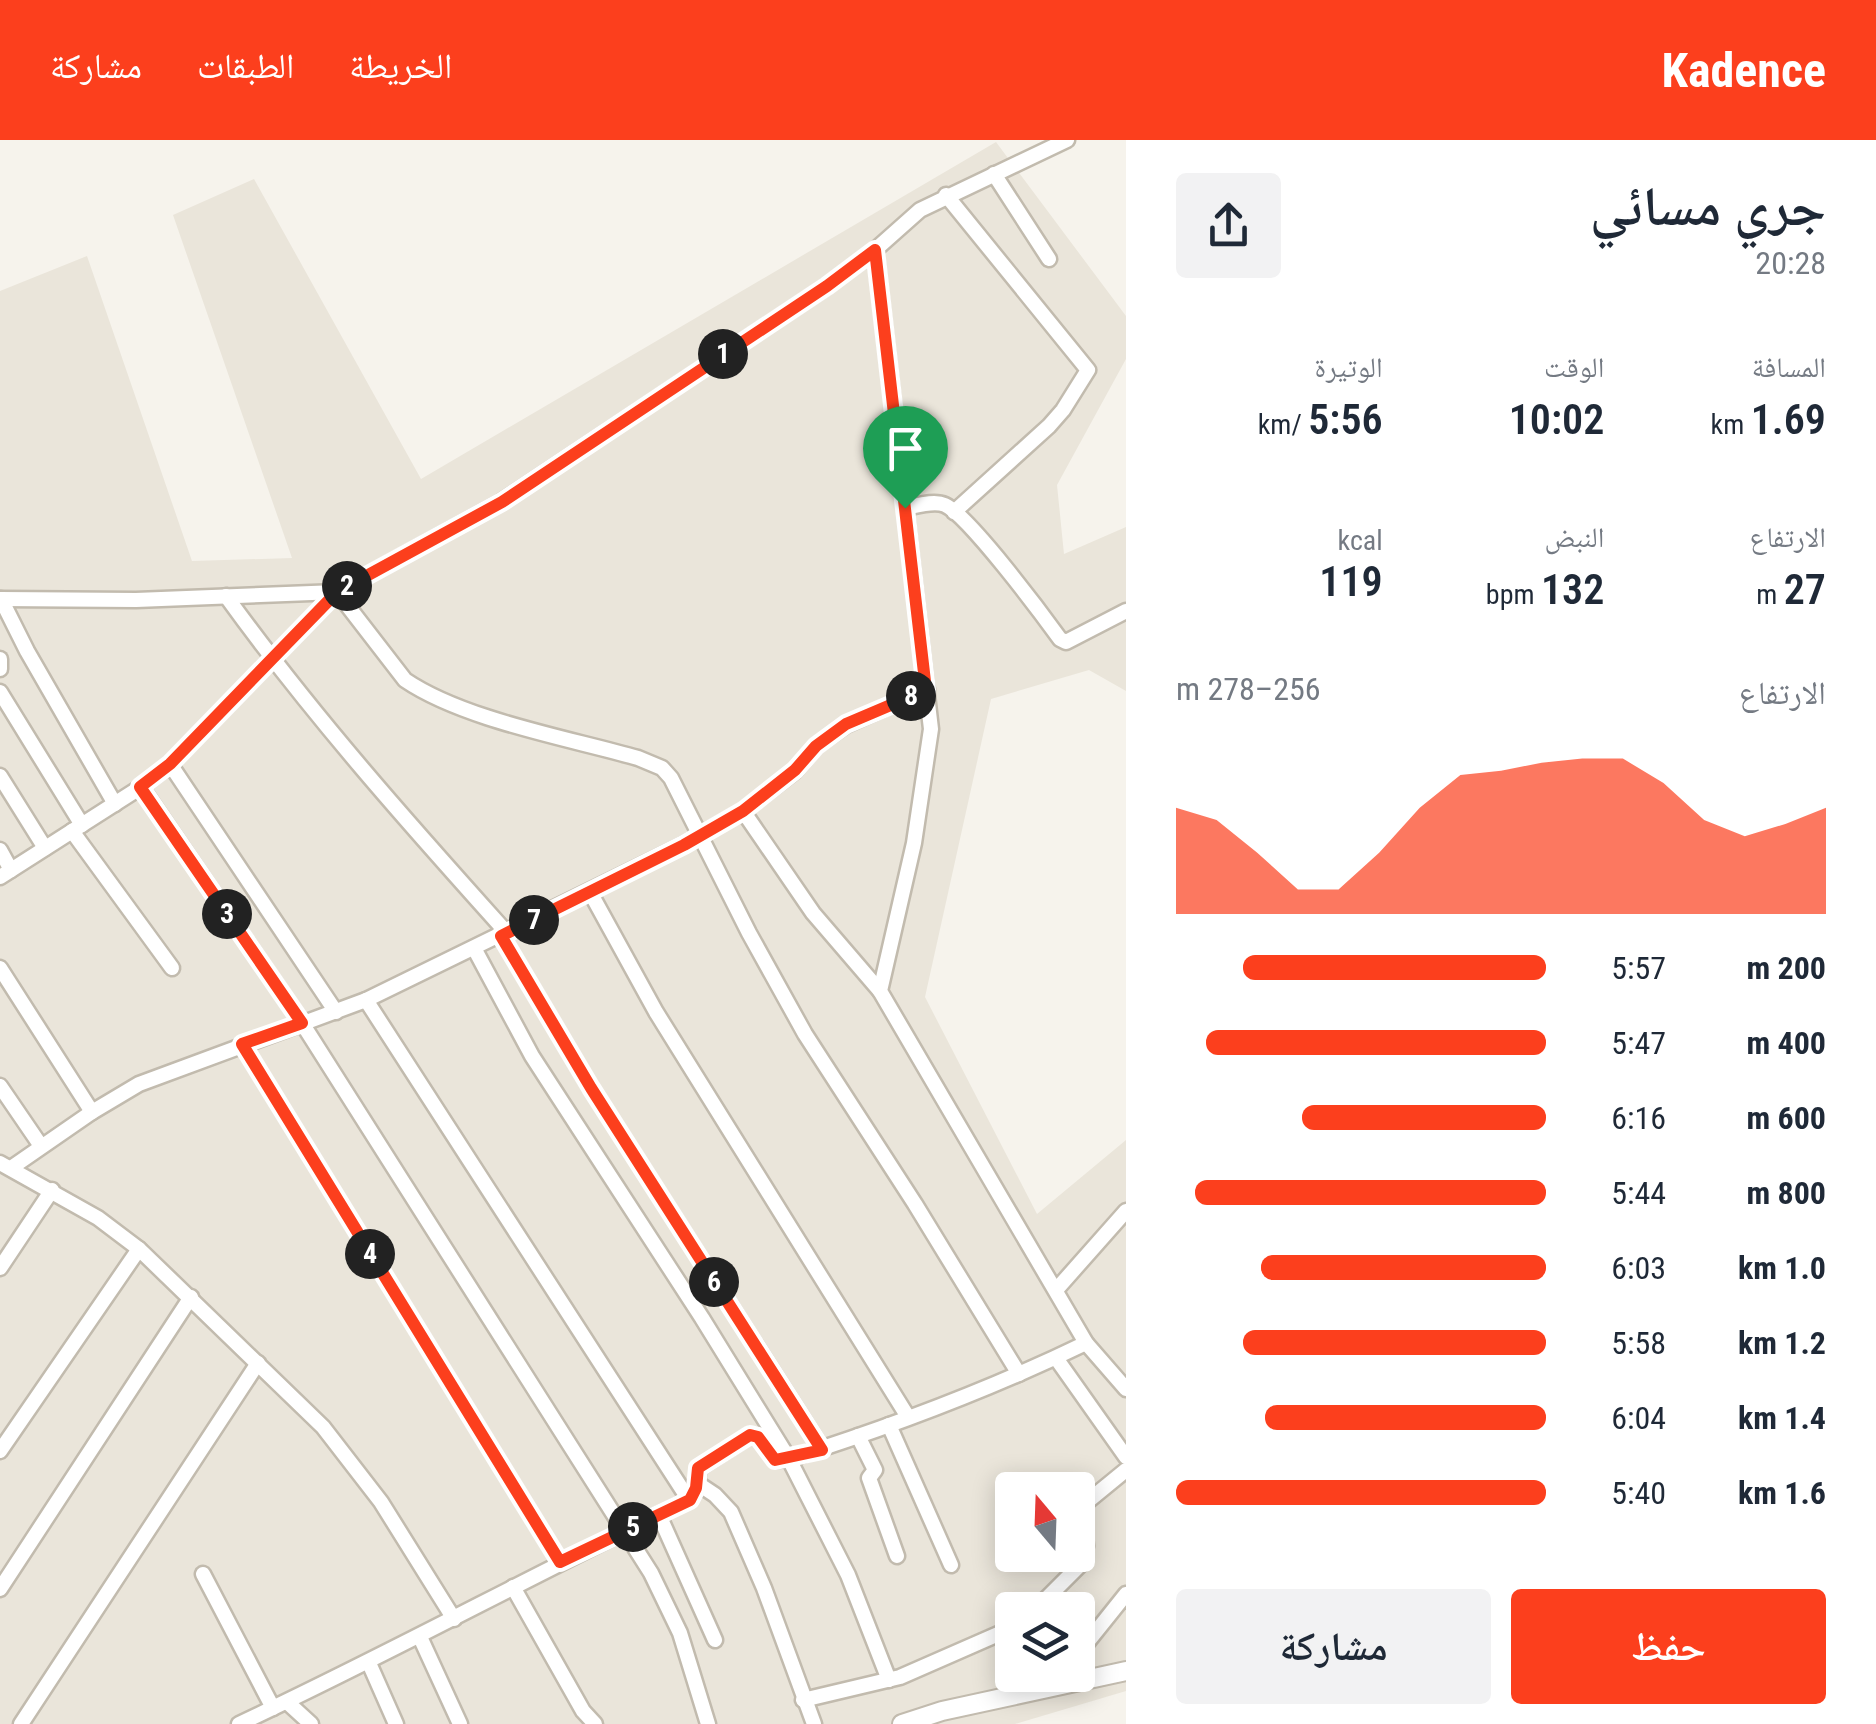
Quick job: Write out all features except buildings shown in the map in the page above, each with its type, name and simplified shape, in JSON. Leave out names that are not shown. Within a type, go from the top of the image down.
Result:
[{"type":"street","points":[[0,850],[6,873],[140,787],[170,764],[337,592],[502,502],[827,286],[920,210],[1067,140]]},
{"type":"street","points":[[994,174],[1049,259]]},
{"type":"street","points":[[946,196],[1088,370],[1049,426],[954,512]]},
{"type":"street","points":[[875,250],[930,746],[914,843],[880,991]]},
{"type":"street","points":[[905,508],[938,503],[954,512],[1066,642],[1126,610]]},
{"type":"street","points":[[114,804],[1,599],[136,600],[337,592]]},
{"type":"street","points":[[337,592],[405,680],[414,686],[475,712],[662,768],[805,1034],[1018,1374]]},
{"type":"street","points":[[226,596],[374,784],[504,934],[591,1088],[822,1450]]},
{"type":"street","points":[[0,659],[0,670]]},
{"type":"street","points":[[5,1166],[92,1112],[167,1072],[366,1000],[590,892],[743,811],[846,724],[926,690]]},
{"type":"street","points":[[0,692],[77,828],[172,968]]},
{"type":"street","points":[[170,764],[336,1012]]},
{"type":"street","points":[[0,776],[45,848]]},
{"type":"street","points":[[140,787],[302,1023],[652,1574],[680,1632],[708,1724]]},
{"type":"street","points":[[743,811],[813,912],[880,991],[1086,1343],[1126,1389]]},
{"type":"street","points":[[590,892],[656,1012],[908,1418]]},
{"type":"street","points":[[474,948],[532,1056],[789,1459],[848,1575],[888,1680]]},
{"type":"street","points":[[0,968],[92,1112]]},
{"type":"street","points":[[366,1000],[690,1500]]},
{"type":"street","points":[[242,1044],[560,1562]]},
{"type":"street","points":[[0,1086],[41,1146]]},
{"type":"street","points":[[5,1166],[98,1218],[139,1250],[322,1426],[353,1463],[454,1619]]},
{"type":"street","points":[[0,1268],[52,1190]]},
{"type":"street","points":[[1056,1290],[1126,1211]]},
{"type":"street","points":[[0,1451],[139,1250]]},
{"type":"street","points":[[0,1589],[191,1297]]},
{"type":"street","points":[[239,1724],[256,1720],[560,1562],[690,1500],[698,1468],[750,1435],[758,1437],[775,1460],[822,1450],[1018,1374],[1086,1343]]},
{"type":"street","points":[[1056,1358],[1126,1458]]},
{"type":"street","points":[[21,1724],[258,1363]]},
{"type":"street","points":[[889,1424],[951,1565]]},
{"type":"street","points":[[858,1436],[875,1470],[869,1478],[897,1556]]},
{"type":"street","points":[[1053,1592],[1081,1564],[1086,1546],[1082,1506],[1126,1470]]},
{"type":"street","points":[[697,1483],[715,1494],[731,1512],[764,1588],[814,1724]]},
{"type":"street","points":[[658,1515],[715,1640]]},
{"type":"street","points":[[202,1574],[280,1705],[311,1724]]},
{"type":"street","points":[[513,1587],[583,1711],[595,1724]]},
{"type":"street","points":[[1095,1633],[1126,1594]]},
{"type":"street","points":[[420,1636],[460,1724]]},
{"type":"street","points":[[803,1700],[888,1680],[995,1636]]},
{"type":"street","points":[[370,1663],[396,1724]]},
{"type":"street","points":[[1095,1676],[1126,1671]]},
{"type":"street","points":[[902,1724],[1017,1692]]},
{"type":"shaded area","points":[[996,142],[1126,316],[1126,359],[1057,485],[1064,554],[1126,527],[1126,691],[1089,670],[991,699],[925,997],[1037,1214],[1126,1140],[1126,1691],[1015,1724],[0,1724],[0,291],[87,256],[192,561],[292,558],[173,215],[254,179],[421,479]]},
{"type":"route","points":[[875,250],[905,508],[926,690],[846,724],[743,811],[684,845],[501,936],[591,1088],[822,1450],[775,1460],[758,1437],[750,1435],[698,1468],[690,1500],[560,1562],[242,1044],[302,1023],[140,787],[170,764],[337,592],[502,502],[875,250]]}]
